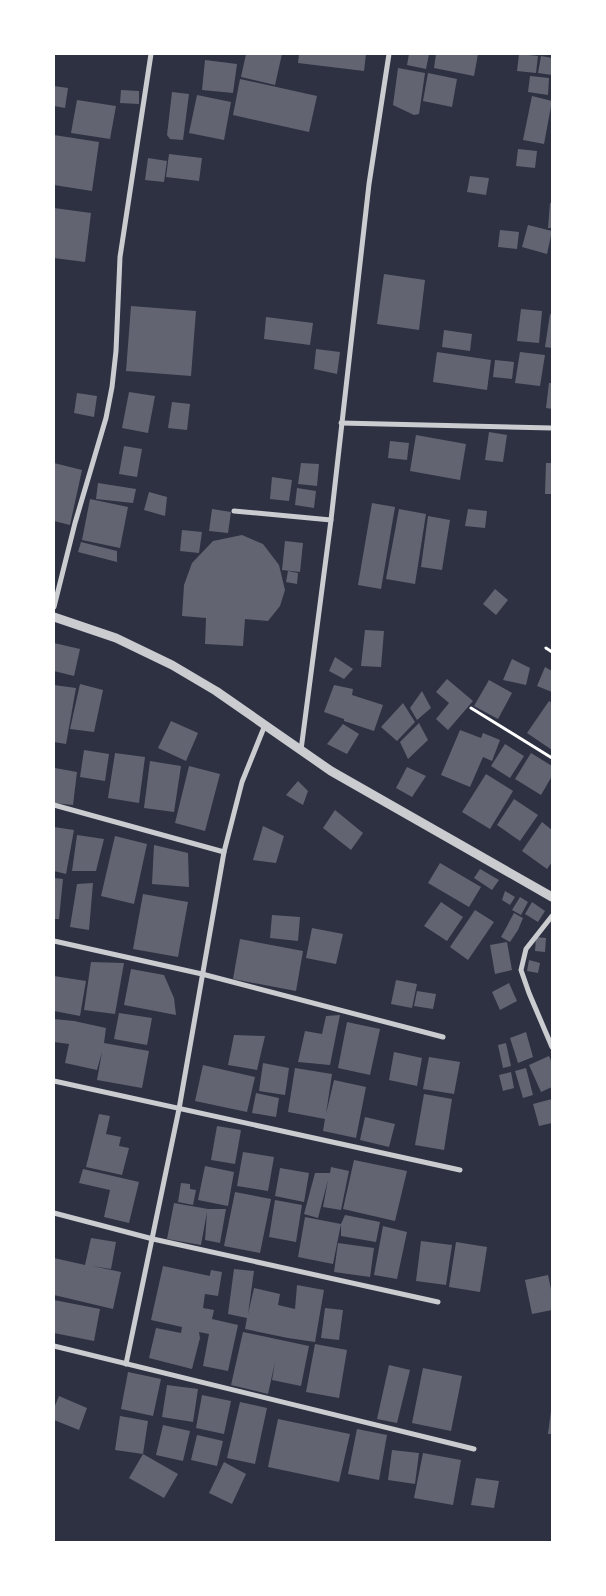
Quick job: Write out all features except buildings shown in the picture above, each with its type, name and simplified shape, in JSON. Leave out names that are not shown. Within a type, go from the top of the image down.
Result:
[{"type":"street","points":[[54,607],[75,523],[106,418],[112,387],[116,351],[120,257],[151,54]]},
{"type":"street","points":[[301,751],[331,520],[370,184],[389,54]]},
{"type":"street","points":[[341,423],[552,428]]},
{"type":"street","points":[[234,511],[331,520]]},
{"type":"street","points":[[54,617],[116,638],[172,665],[216,691],[331,771],[552,897]]},
{"type":"street","points":[[126,1364],[179,1108],[224,852],[242,782],[265,725]]},
{"type":"street","points":[[54,805],[224,852]]},
{"type":"street","points":[[552,916],[526,949],[521,970],[552,1047]]},
{"type":"street","points":[[54,940],[202,974],[443,1037]]},
{"type":"street","points":[[54,1081],[460,1170]]},
{"type":"street","points":[[54,1214],[153,1239],[438,1302]]},
{"type":"street","points":[[54,1346],[474,1449]]},
{"type":"path","points":[[546,648],[552,652]]},
{"type":"path","points":[[471,708],[552,758]]}]
